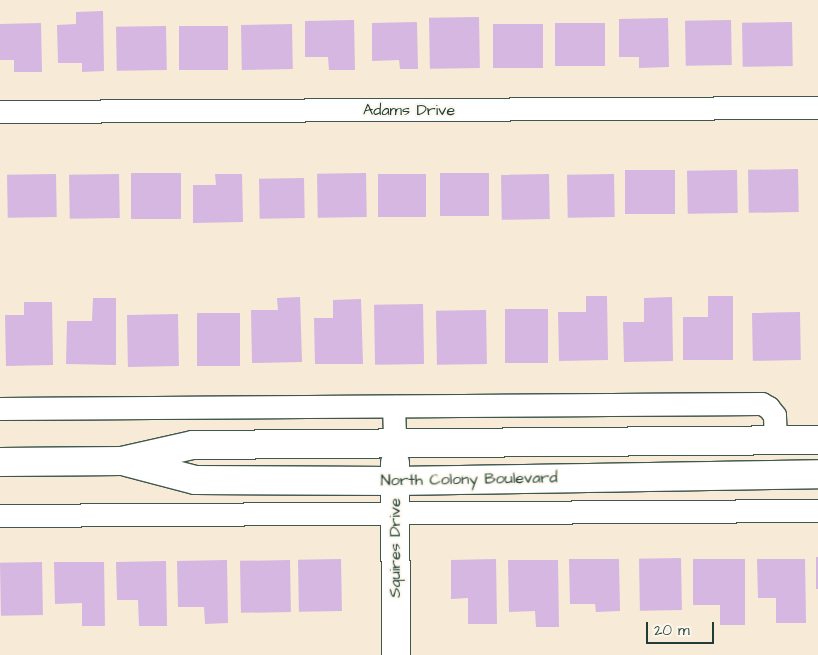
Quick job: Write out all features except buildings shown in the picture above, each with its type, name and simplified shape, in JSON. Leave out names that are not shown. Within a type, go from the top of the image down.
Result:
[{"type":"street","name":"Adams Drive","points":[[0,112],[818,108]]},
{"type":"street","points":[[0,410],[762,404],[769,408],[774,416],[776,440]]},
{"type":"street","points":[[394,406],[395,442]]},
{"type":"street","name":"North Colony Boulevard","points":[[122,462],[193,444],[818,440]]},
{"type":"street","name":"Squires Drive","points":[[395,442],[396,655]]},
{"type":"street","name":"North Colony Boulevard","points":[[0,462],[122,462],[196,480],[395,481],[818,474]]},
{"type":"street","points":[[0,516],[818,511]]}]
